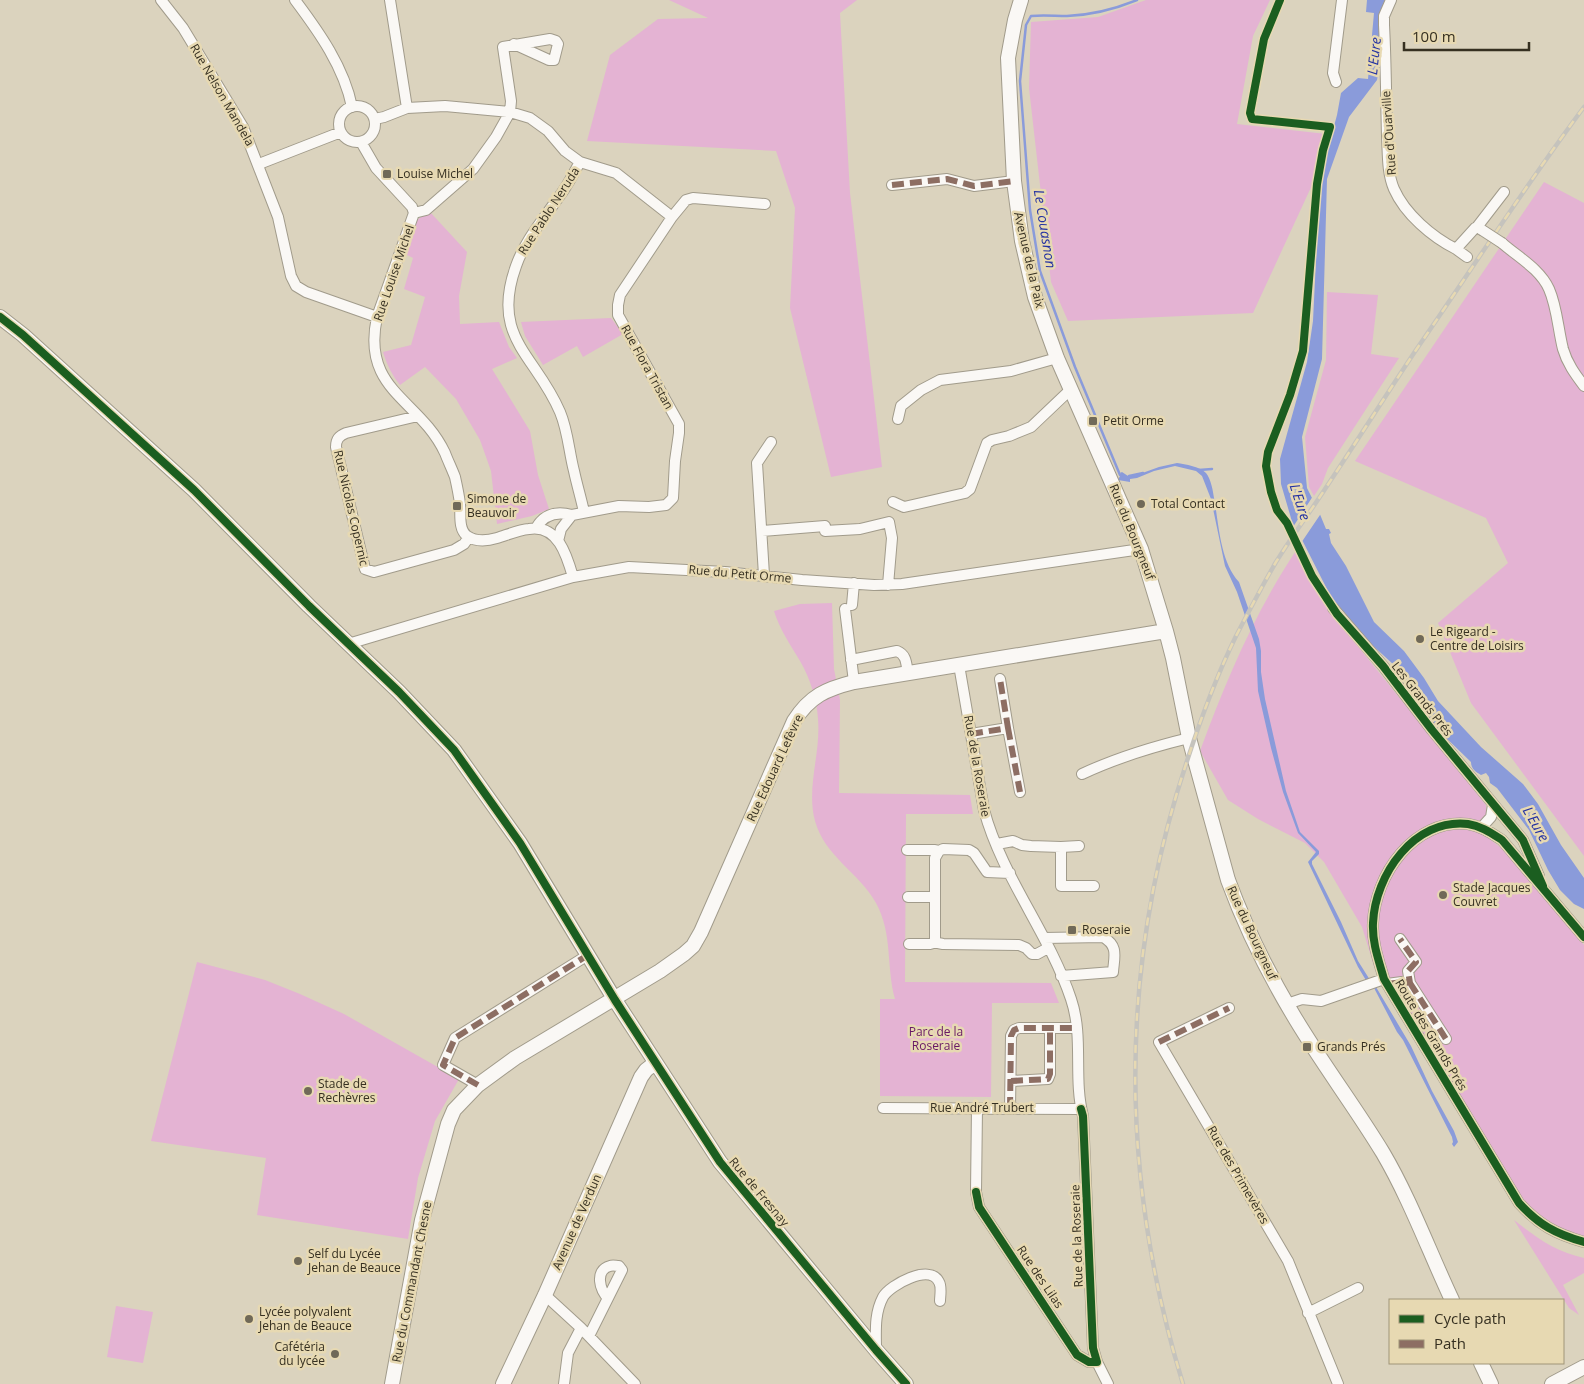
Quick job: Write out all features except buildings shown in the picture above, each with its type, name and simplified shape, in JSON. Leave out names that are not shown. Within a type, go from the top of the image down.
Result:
[{"type":"street","name":"Rue Nelson Mandela","points":[[161,0],[183,28],[238,119],[258,164],[278,217],[291,276],[296,286],[306,292],[378,317]]},
{"type":"street","points":[[295,0],[326,43],[349,93],[352,107]]},
{"type":"street","points":[[390,0],[407,108]]},
{"type":"street","name":"Avenue de la Paix","points":[[1021,0],[1014,20],[1008,58],[1014,181],[1022,241],[1035,297],[1058,358],[1110,478]]},
{"type":"street","points":[[1336,82],[1333,73],[1342,0]]},
{"type":"street","name":"Rue d'Ouarville","points":[[1392,0],[1384,16],[1384,25],[1388,160],[1393,187],[1400,202],[1420,223],[1444,243],[1456,248],[1467,257]]},
{"type":"street","points":[[510,112],[511,101],[504,47],[514,44]]},
{"type":"street","points":[[375,119],[407,108],[445,106],[510,112],[530,118],[548,131],[565,151],[580,162],[616,173],[672,217]]},
{"type":"street","points":[[352,107],[363,107],[375,119],[375,131],[372,136],[361,142],[349,141],[341,132],[339,126],[342,114],[352,107]]},
{"type":"street","name":"Rue Louise Michel","points":[[469,537],[462,530],[457,488],[450,467],[437,440],[418,416],[393,390],[380,371],[374,348],[374,334],[378,317],[414,213],[426,210],[473,169],[496,137],[510,112]]},
{"type":"street","points":[[258,164],[341,132]]},
{"type":"street","points":[[361,142],[376,168],[412,207],[414,213]]},
{"type":"street","name":"Rue Pablo Neruda","points":[[580,162],[560,197],[530,236],[522,250],[515,266],[509,296],[511,326],[515,339],[544,382],[560,412],[584,512]]},
{"type":"street","points":[[892,185],[947,179],[974,186],[1014,181]]},
{"type":"street","points":[[1456,248],[1479,228],[1504,192]]},
{"type":"street","name":"Rue Flora Tristan","points":[[536,528],[542,520],[552,514],[572,515],[619,506],[649,507],[666,505],[673,498],[679,424],[618,315],[620,295],[672,217],[686,200],[693,198],[765,204]]},
{"type":"street","points":[[1479,228],[1502,243],[1538,273],[1549,288],[1564,351],[1572,369],[1584,386]]},
{"type":"street","name":"Rue de Fresnay","points":[[0,317],[23,335],[194,490],[348,644],[399,692],[454,750],[520,843],[615,1000],[720,1162],[906,1384]]},
{"type":"street","points":[[898,420],[901,406],[921,390],[940,380],[1011,371],[1058,358]]},
{"type":"street","points":[[893,502],[904,507],[965,493],[970,489],[987,443],[1031,427],[1072,389]]},
{"type":"street","name":"Rue Nicolas Copernic","points":[[418,416],[346,433],[336,441],[365,569],[374,572],[454,550],[464,544],[469,537]]},
{"type":"street","points":[[764,575],[757,463],[771,442]]},
{"type":"street","name":"Rue du Bourgneuf","points":[[1110,478],[1141,549],[1166,631],[1189,738],[1233,894],[1254,941],[1287,1004],[1383,1153],[1452,1299]]},
{"type":"street","points":[[558,540],[562,529],[572,515]]},
{"type":"street","points":[[762,531],[825,526],[825,531],[860,529],[889,522],[892,538],[888,585]]},
{"type":"street","points":[[469,537],[486,541],[528,529],[536,528],[548,532],[558,540],[568,558],[573,577]]},
{"type":"street","name":"Rue du Petit Orme","points":[[348,644],[573,577],[629,567],[681,569],[888,585],[1141,549]]},
{"type":"street","points":[[854,583],[848,607],[854,682]]},
{"type":"street","name":"Les Grands Prés","points":[[1333,608],[1383,666],[1432,730],[1523,840],[1543,886]]},
{"type":"street","name":"Rue Edouard Lefèvre","points":[[615,1000],[675,962],[693,946],[701,932],[798,714],[804,705],[816,696],[835,687],[854,682],[1166,631]]},
{"type":"street","points":[[851,660],[897,651],[901,652],[905,657],[908,674]]},
{"type":"street","name":"Rue de la Roseraie","points":[[959,665],[984,810],[990,830],[1044,938],[1071,999],[1075,1014],[1083,1116],[1092,1344],[1097,1362],[1108,1384]]},
{"type":"street","points":[[1000,679],[1020,792]]},
{"type":"street","points":[[971,734],[1008,728]]},
{"type":"street","points":[[1082,774],[1154,746],[1189,738]]},
{"type":"street","points":[[1481,828],[1491,817],[1493,805]]},
{"type":"street","name":"Route des Grands Prés","points":[[1584,937],[1543,886],[1502,840],[1481,828],[1468,824],[1453,824],[1427,832],[1415,839],[1404,849],[1387,873],[1375,907],[1373,924],[1378,982],[1519,1203],[1530,1215],[1548,1229],[1567,1238],[1584,1242]]},
{"type":"street","points":[[996,844],[1013,841],[1022,845],[1032,846],[1079,846]]},
{"type":"street","points":[[1061,847],[1061,886],[1094,886]]},
{"type":"street","points":[[907,850],[934,850],[939,852]]},
{"type":"street","points":[[937,942],[935,935],[935,858],[939,852],[943,850],[969,850],[974,853],[986,872],[1010,873]]},
{"type":"street","points":[[908,897],[935,898]]},
{"type":"street","points":[[1044,938],[1103,937],[1110,940],[1113,945],[1115,955],[1113,972],[1061,976]]},
{"type":"street","points":[[1400,939],[1416,962],[1408,972],[1410,983],[1446,1039]]},
{"type":"street","points":[[909,944],[937,942],[943,944],[1018,945],[1026,948],[1032,954],[1037,954],[1048,948]]},
{"type":"street","points":[[478,1085],[443,1065],[455,1038],[588,955]]},
{"type":"street","points":[[1287,1004],[1302,999],[1321,1002],[1378,982],[1410,983]]},
{"type":"street","name":"Rue du Commandant Chesne","points":[[392,1384],[422,1220],[448,1124],[454,1110],[478,1085],[515,1058],[615,1000]]},
{"type":"street","name":"Rue des Primevères","points":[[1229,1008],[1159,1042],[1288,1261],[1338,1384]]},
{"type":"street","points":[[1010,1109],[1011,1036],[1014,1030],[1019,1028],[1076,1028]]},
{"type":"street","points":[[1011,1081],[1048,1079],[1050,1074],[1050,1028]]},
{"type":"street","name":"Avenue de Verdun","points":[[503,1384],[545,1295],[641,1077],[655,1063]]},
{"type":"street","name":"Rue André Trubert","points":[[883,1108],[1082,1109]]},
{"type":"street","name":"Rue des Lilas","points":[[977,1108],[976,1192],[979,1207],[1077,1355],[1089,1362],[1097,1362]]},
{"type":"street","points":[[876,1350],[876,1319],[884,1295],[917,1275],[926,1274],[936,1278],[940,1283],[940,1301]]},
{"type":"street","points":[[1308,1312],[1358,1288]]},
{"type":"street","points":[[545,1295],[581,1328],[635,1384]]},
{"type":"street","points":[[589,1336],[608,1298]]},
{"type":"street","points":[[856,1326],[866,1325],[876,1319]]},
{"type":"street","points":[[564,1384],[568,1353],[581,1328]]},
{"type":"street","points":[[1481,1364],[1491,1384]]},
{"type":"street","points":[[1552,1384],[1584,1367]]},
{"type":"green space","points":[[669,0],[857,0],[840,13],[850,193],[882,467],[831,477],[790,308],[795,208],[776,151],[587,141],[610,55],[658,19],[708,18]]},
{"type":"green space","points":[[1146,0],[1270,0],[1253,36],[1237,124],[1326,134],[1319,149],[1313,183],[1253,313],[1068,321],[1051,282],[1029,88],[1031,22],[1098,17]]},
{"type":"green space","points":[[1544,182],[1584,203],[1584,856],[1471,703],[1438,623],[1508,563],[1486,518],[1355,461]]},
{"type":"green space","points":[[430,212],[467,252],[459,296],[460,324],[499,322],[509,347],[517,358],[492,369],[530,431],[538,475],[549,509],[532,516],[497,524],[491,471],[480,440],[456,399],[425,367],[400,385],[392,374],[383,352],[411,345],[425,297],[404,289],[413,258],[405,254],[412,229],[418,219]]},
{"type":"green space","points":[[1327,292],[1378,295],[1371,354],[1399,358],[1328,468],[1322,484],[1314,496],[1309,487],[1305,437],[1326,360]]},
{"type":"green space","points":[[611,318],[623,334],[583,357],[577,346],[543,365],[525,336],[521,322]]},
{"type":"green space","name":"Stade Jacques Couvret","points":[[1297,549],[1331,613],[1486,805],[1487,837],[1513,857],[1584,945],[1584,1237],[1553,1223],[1525,1203],[1396,989],[1374,966],[1362,927],[1324,862],[1305,843],[1258,819],[1228,800],[1200,751],[1242,647],[1268,597]]},
{"type":"green space","name":"Parc de la Roseraie","points":[[832,603],[834,669],[840,700],[839,793],[970,795],[973,814],[906,814],[905,982],[1051,983],[1059,1003],[992,1003],[991,1097],[880,1096],[880,999],[895,999],[885,927],[876,903],[869,892],[826,845],[815,821],[812,796],[818,745],[816,704],[807,675],[782,631],[774,611],[800,604]]},
{"type":"green space","name":"Stade de Rechèvres","points":[[197,962],[265,980],[300,994],[344,1014],[459,1079],[435,1121],[418,1178],[408,1239],[257,1215],[266,1158],[151,1141]]},
{"type":"green space","points":[[1514,1220],[1546,1243],[1564,1252],[1584,1258],[1584,1273],[1563,1285],[1579,1315],[1569,1308]]},
{"type":"green space","points":[[116,1306],[153,1312],[143,1363],[107,1357]]},
{"type":"water","name":"L'Eure","points":[[1367,0],[1385,0],[1380,14],[1380,63],[1377,80],[1349,117],[1327,179],[1322,359],[1302,437],[1307,488],[1313,500],[1309,507],[1314,518],[1319,512],[1326,529],[1329,529],[1331,543],[1346,566],[1374,622],[1404,651],[1438,701],[1481,747],[1523,784],[1538,804],[1561,845],[1584,878],[1584,909],[1574,904],[1560,890],[1529,830],[1497,788],[1490,783],[1486,773],[1481,775],[1476,771],[1472,767],[1471,762],[1441,733],[1394,665],[1371,644],[1331,597],[1293,525],[1281,484],[1280,459],[1307,362],[1313,321],[1320,178],[1341,93],[1358,78],[1368,79],[1374,13],[1366,12]]},
{"type":"water","points":[[1177,463],[1200,469],[1208,476],[1213,492],[1224,553],[1228,564],[1239,582],[1259,639],[1265,699],[1286,791],[1300,832],[1319,851],[1312,864],[1358,961],[1376,987],[1411,1046],[1432,1091],[1454,1131],[1458,1142],[1454,1147],[1452,1137],[1403,1040],[1373,986],[1367,982],[1358,967],[1308,862],[1316,852],[1298,833],[1283,792],[1258,691],[1256,648],[1237,592],[1225,566],[1211,499],[1202,476],[1196,471],[1175,466],[1130,479],[1130,482],[1118,480],[1122,472],[1128,476],[1134,476]]},
{"type":"pier","points":[[1313,496],[1316,501],[1311,508],[1314,514],[1318,509],[1322,512],[1301,543],[1293,527]]},
{"type":"waterway","name":"Le Couasnon","points":[[1122,475],[1120,475],[1075,367],[1040,271],[1030,210],[1020,81],[1026,25],[1031,16],[1067,16],[1093,13],[1137,0]]},
{"type":"waterway","name":"Le Couasnon","points":[[1199,470],[1212,469]]},
{"type":"waterway","name":"Le Couasnon","points":[[1129,476],[1143,473]]},
{"type":"railway","points":[[1183,1384],[1162,1306],[1147,1228],[1138,1150],[1135,1072],[1139,994],[1148,917],[1164,839],[1187,761],[1209,698],[1229,651],[1276,562],[1416,350],[1584,107]]},
{"type":"marked path","points":[[892,185],[947,179],[974,186],[1014,181]]},
{"type":"marked path","points":[[971,734],[1008,728],[1000,679]]},
{"type":"marked path","points":[[1008,728],[1020,792]]},
{"type":"marked path","points":[[1387,984],[1410,983],[1408,971],[1416,962],[1400,939]]},
{"type":"marked path","points":[[478,1085],[443,1065],[455,1038],[588,955]]},
{"type":"marked path","points":[[1410,983],[1446,1039]]},
{"type":"marked path","points":[[1159,1042],[1229,1008]]},
{"type":"marked path","points":[[1010,1109],[1011,1036],[1014,1030],[1019,1028],[1076,1028]]},
{"type":"marked path","points":[[1011,1081],[1048,1079],[1050,1074],[1050,1028]]},
{"type":"cycle path","points":[[1280,0],[1264,39],[1250,113],[1252,119],[1330,127],[1323,150],[1317,184],[1303,351],[1290,395],[1268,452],[1266,466],[1271,492],[1277,510],[1287,523],[1312,576],[1337,614],[1383,666],[1432,730],[1523,840],[1543,886]]},
{"type":"cycle path","points":[[0,317],[23,335],[194,490],[309,606],[399,692],[454,750],[520,843],[615,1000],[720,1162],[906,1384]]},
{"type":"cycle path","points":[[1584,937],[1502,840],[1482,828],[1468,824],[1448,825],[1431,830],[1415,840],[1401,853],[1381,886],[1375,905],[1373,923],[1375,945],[1384,979],[1519,1203],[1549,1228],[1584,1242]]},
{"type":"cycle path","points":[[976,1192],[979,1207],[1077,1355],[1089,1362],[1097,1362],[1093,1348],[1083,1116],[1081,1109]]},
{"type":"place","name":"Louise Michel","points":[[387,174]]},
{"type":"place","name":"Petit Orme","points":[[1093,421]]},
{"type":"place","name":"Total Contact","points":[[1141,504]]},
{"type":"place","name":"Simone de Beauvoir","points":[[457,506]]},
{"type":"place","name":"Le Rigeard - Centre de Loisirs","points":[[1420,639]]},
{"type":"place","name":"Stade Jacques Couvret","points":[[1443,895]]},
{"type":"place","name":"Roseraie","points":[[1072,930]]},
{"type":"place","name":"Grands Prés","points":[[1307,1047]]},
{"type":"place","name":"Stade de Rechèvres","points":[[308,1091]]},
{"type":"place","name":"Self du Lycée Jehan de Beauce","points":[[298,1261]]},
{"type":"place","name":"Lycée polyvalent Jehan de Beauce","points":[[249,1319]]},
{"type":"place","name":"Cafétéria du lycée","points":[[335,1354]]}]
